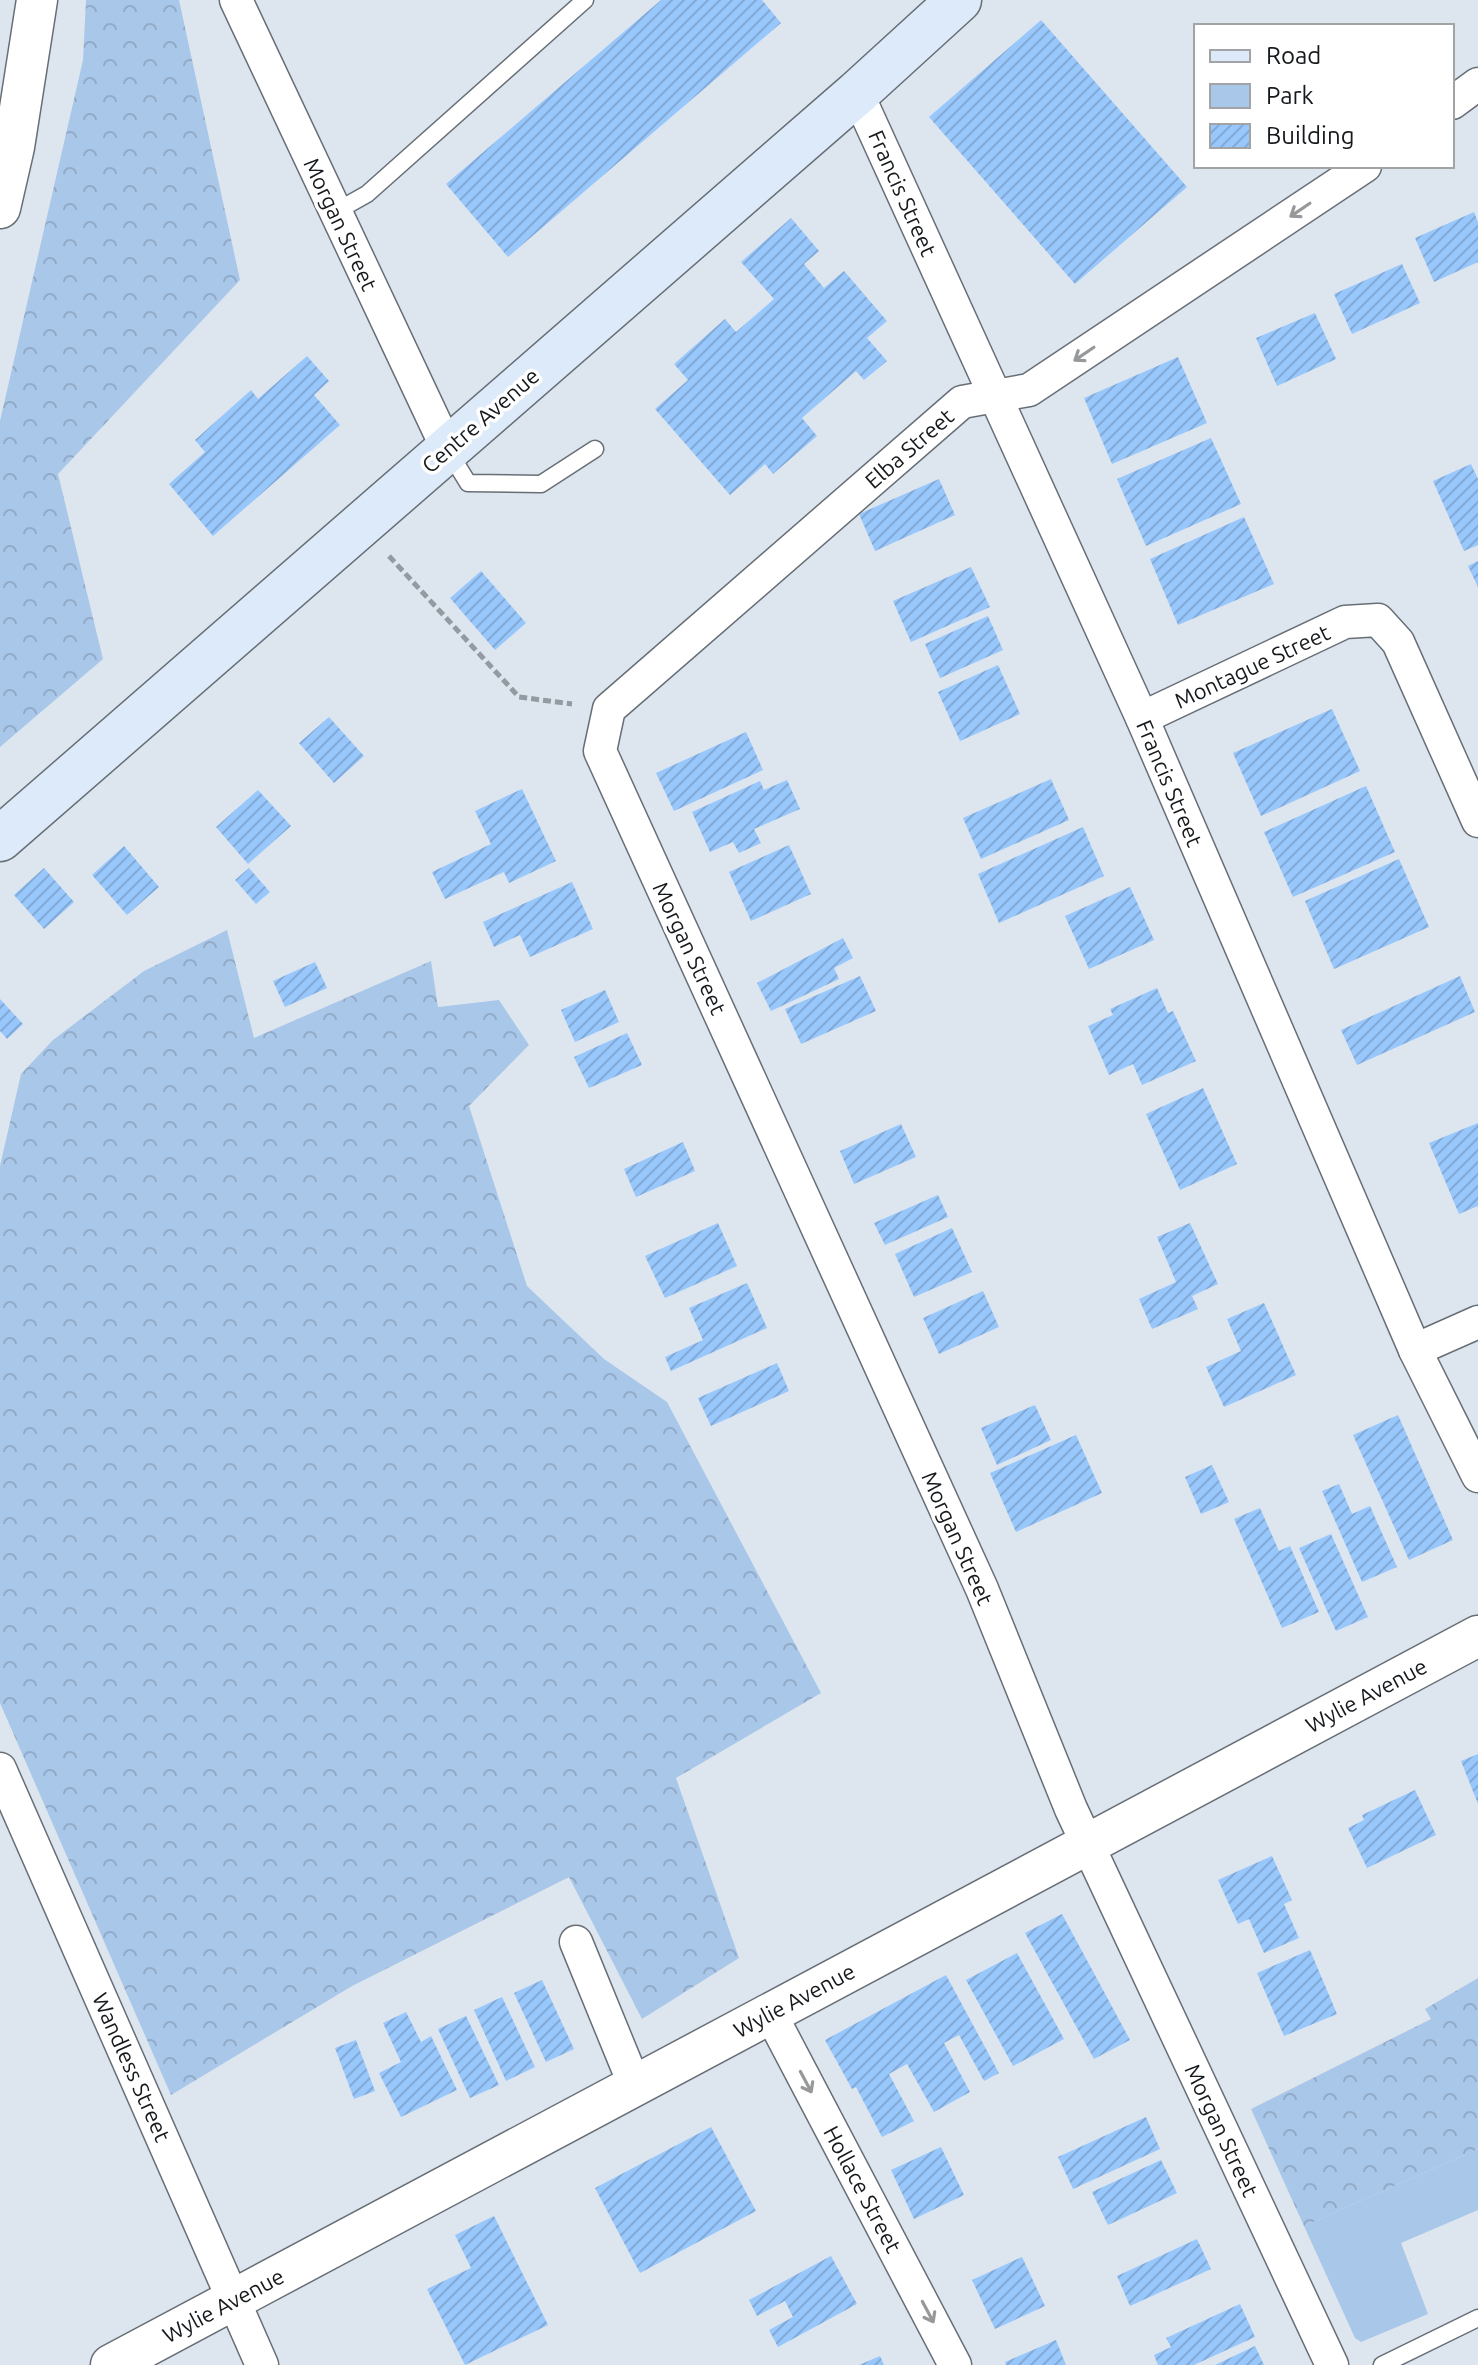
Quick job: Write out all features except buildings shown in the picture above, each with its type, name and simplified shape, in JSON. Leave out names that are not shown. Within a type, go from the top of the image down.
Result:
[{"type":"main road","name":"Centre Avenue","points":[[0,839],[857,93],[959,0]]},
{"type":"street","points":[[0,208],[14,147],[37,0]]},
{"type":"street","name":"Morgan Street","points":[[236,0],[447,448]]},
{"type":"street","points":[[1454,102],[1478,84]]},
{"type":"street","name":"Francis Street","points":[[857,93],[1142,718],[1415,1350],[1478,1476]]},
{"type":"street","name":"Elba Street","points":[[609,709],[962,402],[1029,390],[1362,168]]},
{"type":"street","name":"Montague Street","points":[[1142,718],[1345,622],[1378,620],[1398,642],[1478,821]]},
{"type":"street","name":"Morgan Street","points":[[609,709],[600,751],[982,1589],[1071,1809],[1332,2365]]},
{"type":"street","points":[[1415,1350],[1478,1322]]},
{"type":"street","name":"Wylie Avenue","points":[[111,2365],[1478,1636]]},
{"type":"street","name":"Wandless Street","points":[[0,1769],[262,2365]]},
{"type":"street","points":[[576,1942],[635,2086]]},
{"type":"street","name":"Hollace Street","points":[[770,2013],[955,2365]]},
{"type":"lane","points":[[335,212],[367,194],[585,0]]},
{"type":"lane","points":[[447,448],[468,483],[527,484],[541,484],[595,449]]},
{"type":"lane","points":[[1382,2365],[1478,2318]]},
{"type":"path","points":[[388,554],[519,697],[609,709]]},
{"type":"green space","points":[[86,0],[179,0],[240,280],[58,474],[103,659],[0,747],[0,421],[83,60]]},
{"type":"green space","points":[[227,930],[254,1038],[431,961],[438,1007],[499,1000],[529,1045],[469,1106],[527,1286],[604,1359],[667,1402],[821,1693],[676,1778],[739,1958],[642,2019],[569,1877],[352,1986],[171,2095],[0,1703],[0,1166],[21,1074],[53,1040],[144,971]]},
{"type":"green space","points":[[1478,1978],[1478,2149],[1304,2226],[1251,2109],[1431,2019],[1425,2009]]},
{"type":"green space","points":[[1478,2149],[1478,2210],[1401,2243],[1428,2314],[1361,2342],[1355,2338],[1304,2226]]}]
